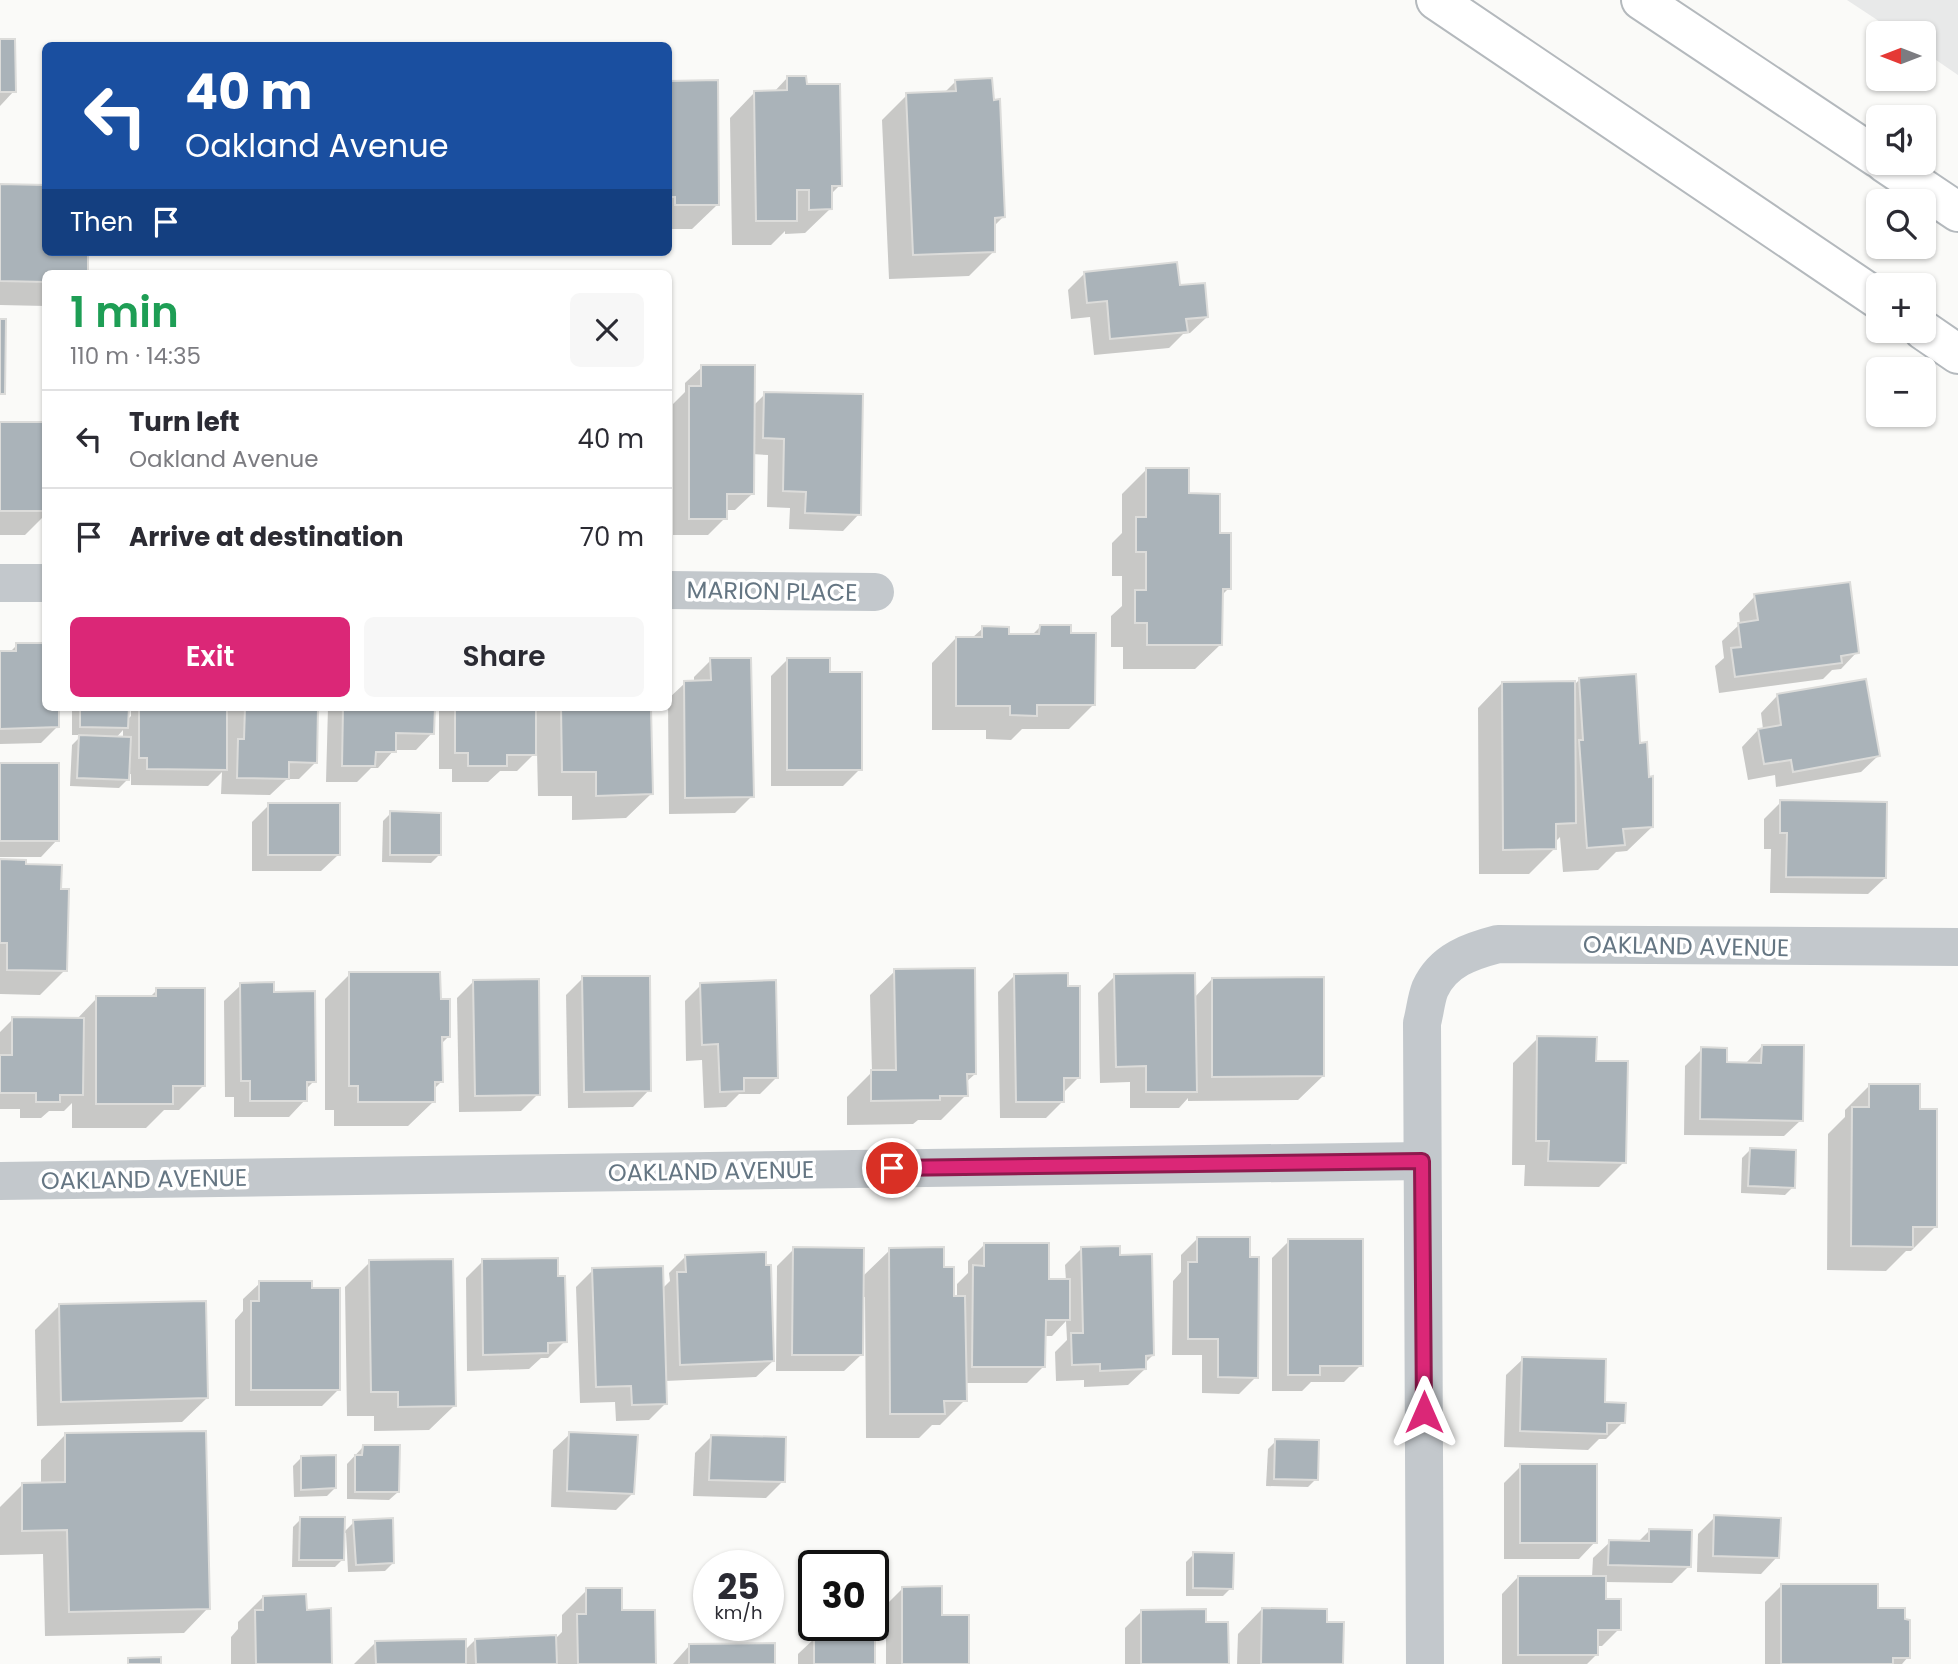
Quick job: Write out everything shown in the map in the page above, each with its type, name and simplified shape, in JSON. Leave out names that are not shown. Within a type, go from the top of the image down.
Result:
[{"type":"highway","points":[[1436,0],[1866,291]]},
{"type":"highway","points":[[1641,0],[1866,150]]},
{"type":"highway","points":[[1905,175],[1942,197],[1958,212]]},
{"type":"highway","points":[[1936,339],[1958,354]]},
{"type":"street","points":[[0,583],[42,583]]},
{"type":"street","name":"MARION PLACE","points":[[672,590],[874,592]]},
{"type":"street","name":"OAKLAND AVENUE","points":[[0,1181],[1422,1161],[1422,1023],[1430,989],[1444,970],[1467,952],[1499,944],[1958,947]]},
{"type":"street","points":[[1422,1161],[1425,1664]]},
{"type":"shaded area","points":[[1847,0],[1958,0],[1958,75],[1936,60],[1936,21],[1879,21]]},
{"type":"building","points":[[0,39],[15,39],[16,92],[0,92]]},
{"type":"building","points":[[787,76],[806,76],[807,84],[840,84],[842,186],[832,186],[832,209],[809,210],[809,190],[797,190],[797,221],[756,221],[754,91],[787,90]]},
{"type":"building","points":[[992,78],[994,100],[1000,99],[1005,217],[995,218],[995,252],[913,255],[906,93],[956,91],[955,80]]},
{"type":"building","points":[[718,80],[719,205],[675,205],[675,197],[672,197],[672,81]]},
{"type":"building","points":[[0,184],[42,185],[42,256],[88,256],[88,270],[42,270],[42,282],[0,281]]},
{"type":"building","points":[[1177,262],[1180,285],[1205,283],[1208,317],[1186,319],[1188,332],[1110,339],[1107,301],[1087,303],[1084,272]]},
{"type":"building","points":[[0,319],[6,319],[5,394],[0,394]]},
{"type":"building","points":[[701,365],[755,365],[754,494],[727,494],[727,519],[689,519],[689,386],[701,386]]},
{"type":"building","points":[[764,392],[863,394],[861,515],[805,513],[806,492],[783,491],[784,439],[763,438]]},
{"type":"building","points":[[0,422],[42,422],[42,511],[0,511]]},
{"type":"building","points":[[1146,468],[1189,468],[1189,493],[1220,494],[1220,533],[1231,533],[1231,589],[1223,589],[1222,645],[1147,645],[1147,623],[1135,623],[1135,590],[1146,590],[1146,552],[1136,552],[1136,517],[1146,517]]},
{"type":"building","points":[[1850,582],[1859,653],[1841,656],[1842,663],[1735,677],[1731,648],[1741,647],[1738,623],[1758,620],[1754,594]]},
{"type":"building","points":[[1040,625],[1071,625],[1071,633],[1096,633],[1095,705],[1037,705],[1037,716],[1010,715],[1010,706],[956,706],[956,637],[982,637],[982,626],[1009,627],[1009,634],[1039,634]]},
{"type":"building","points":[[16,643],[42,643],[42,711],[59,711],[59,727],[0,729],[0,651],[16,651]]},
{"type":"building","points":[[710,658],[751,658],[754,797],[685,798],[684,681],[711,680]]},
{"type":"building","points":[[787,658],[830,658],[830,672],[862,672],[862,770],[787,770]]},
{"type":"building","points":[[1636,674],[1640,743],[1647,742],[1649,777],[1653,776],[1653,827],[1623,829],[1625,845],[1587,848],[1579,740],[1583,740],[1579,678]]},
{"type":"building","points":[[1866,679],[1880,756],[1793,772],[1791,760],[1764,764],[1758,729],[1781,725],[1777,694]]},
{"type":"building","points":[[1575,681],[1576,823],[1556,824],[1556,849],[1503,850],[1502,682]]},
{"type":"building","points":[[80,711],[129,711],[128,728],[80,727]]},
{"type":"building","points":[[139,711],[227,711],[227,770],[147,769],[147,758],[139,758]]},
{"type":"building","points":[[245,711],[318,711],[317,763],[289,762],[289,779],[237,778],[238,739],[244,739]]},
{"type":"building","points":[[343,711],[435,711],[434,734],[396,733],[396,752],[376,752],[375,766],[342,766]]},
{"type":"building","points":[[455,711],[536,711],[536,755],[507,755],[507,766],[468,766],[468,753],[455,753]]},
{"type":"building","points":[[561,711],[651,711],[653,794],[596,796],[596,772],[562,772]]},
{"type":"building","points":[[79,735],[131,737],[129,780],[77,778]]},
{"type":"building","points":[[0,763],[59,763],[59,841],[0,841]]},
{"type":"building","points":[[1780,800],[1887,802],[1886,878],[1786,877],[1787,833],[1780,833]]},
{"type":"building","points":[[268,803],[340,803],[340,855],[268,855]]},
{"type":"building","points":[[390,811],[441,813],[441,855],[390,855]]},
{"type":"building","points":[[0,859],[26,860],[26,864],[62,865],[61,889],[69,889],[67,971],[7,970],[7,943],[0,943]]},
{"type":"building","points":[[975,968],[976,1074],[967,1074],[968,1096],[940,1096],[940,1100],[871,1101],[871,1070],[896,1070],[894,969]]},
{"type":"building","points":[[349,972],[440,972],[441,999],[450,999],[450,1037],[442,1037],[443,1082],[435,1082],[435,1102],[358,1102],[358,1086],[349,1086]]},
{"type":"building","points":[[1068,973],[1068,986],[1080,986],[1080,1078],[1064,1078],[1064,1102],[1016,1102],[1014,974]]},
{"type":"building","points":[[1195,973],[1197,1092],[1146,1092],[1146,1066],[1116,1067],[1114,974]]},
{"type":"building","points":[[582,976],[650,976],[651,1091],[584,1092]]},
{"type":"building","points":[[1324,977],[1324,1076],[1212,1077],[1212,978]]},
{"type":"building","points":[[539,979],[540,1095],[475,1096],[473,980]]},
{"type":"building","points":[[776,980],[778,1078],[744,1078],[744,1091],[720,1092],[718,1044],[702,1045],[700,983]]},
{"type":"building","points":[[274,982],[274,992],[315,991],[316,1082],[307,1082],[307,1101],[250,1101],[250,1081],[241,1081],[240,983]]},
{"type":"building","points":[[156,988],[205,988],[205,1086],[173,1086],[173,1104],[96,1104],[96,996],[156,996]]},
{"type":"building","points":[[12,1017],[84,1018],[83,1095],[60,1095],[60,1102],[36,1102],[36,1093],[0,1093],[0,1055],[12,1055]]},
{"type":"building","points":[[1537,1036],[1597,1037],[1596,1061],[1628,1061],[1626,1163],[1548,1161],[1549,1141],[1536,1141]]},
{"type":"building","points":[[1762,1045],[1804,1045],[1803,1121],[1700,1119],[1701,1047],[1727,1048],[1727,1062],[1761,1063]]},
{"type":"building","points":[[1869,1084],[1920,1084],[1920,1109],[1937,1109],[1937,1227],[1913,1227],[1913,1247],[1851,1246],[1852,1107],[1869,1107]]},
{"type":"building","points":[[1750,1148],[1796,1150],[1795,1188],[1748,1186]]},
{"type":"building","points":[[1197,1237],[1250,1237],[1250,1257],[1259,1257],[1258,1378],[1218,1377],[1218,1339],[1188,1339],[1188,1262],[1197,1262]]},
{"type":"building","points":[[1288,1239],[1363,1239],[1363,1366],[1320,1366],[1320,1375],[1288,1375]]},
{"type":"building","points":[[984,1243],[1049,1243],[1049,1279],[1070,1279],[1070,1320],[1046,1320],[1045,1367],[972,1367],[973,1265],[984,1266]]},
{"type":"building","points":[[1120,1246],[1120,1255],[1152,1254],[1154,1355],[1146,1356],[1146,1369],[1100,1371],[1100,1364],[1072,1365],[1071,1333],[1083,1333],[1081,1247]]},
{"type":"building","points":[[793,1247],[864,1248],[863,1355],[792,1355]]},
{"type":"building","points":[[944,1247],[944,1267],[954,1267],[954,1296],[965,1296],[967,1401],[944,1401],[945,1414],[890,1414],[889,1248]]},
{"type":"building","points":[[766,1252],[766,1265],[771,1265],[774,1361],[680,1365],[677,1272],[686,1272],[685,1255]]},
{"type":"building","points":[[558,1258],[558,1276],[565,1276],[567,1342],[548,1343],[548,1353],[483,1355],[482,1259]]},
{"type":"building","points":[[453,1259],[456,1406],[398,1407],[398,1392],[371,1392],[369,1260]]},
{"type":"building","points":[[663,1266],[667,1404],[632,1405],[631,1386],[596,1387],[592,1268]]},
{"type":"building","points":[[259,1281],[312,1281],[312,1288],[340,1288],[340,1390],[251,1390],[251,1301],[259,1301]]},
{"type":"building","points":[[206,1301],[208,1398],[61,1402],[59,1304]]},
{"type":"building","points":[[1522,1357],[1606,1359],[1605,1402],[1626,1403],[1625,1423],[1607,1423],[1607,1434],[1520,1431]]},
{"type":"building","points":[[206,1431],[210,1609],[69,1612],[67,1530],[22,1531],[22,1483],[65,1482],[65,1433]]},
{"type":"building","points":[[569,1432],[638,1435],[634,1494],[567,1491]]},
{"type":"building","points":[[711,1435],[786,1437],[785,1482],[709,1480]]},
{"type":"building","points":[[1275,1439],[1319,1440],[1318,1480],[1274,1479]]},
{"type":"building","points":[[363,1445],[400,1445],[399,1492],[355,1492],[355,1455],[362,1455]]},
{"type":"building","points":[[336,1455],[336,1488],[301,1490],[301,1456]]},
{"type":"building","points":[[1520,1464],[1597,1464],[1597,1543],[1520,1543]]},
{"type":"building","points":[[1714,1515],[1781,1518],[1779,1558],[1713,1556]]},
{"type":"building","points":[[300,1517],[345,1517],[344,1560],[299,1560]]},
{"type":"building","points":[[393,1518],[394,1563],[356,1565],[353,1520]]},
{"type":"building","points":[[1649,1529],[1692,1530],[1691,1567],[1608,1565],[1609,1540],[1649,1541]]},
{"type":"building","points":[[1193,1552],[1234,1553],[1233,1589],[1193,1588]]},
{"type":"building","points":[[1518,1576],[1606,1576],[1606,1599],[1621,1599],[1621,1630],[1598,1630],[1598,1655],[1518,1655]]},
{"type":"building","points":[[1781,1584],[1878,1584],[1878,1608],[1905,1608],[1905,1619],[1910,1620],[1910,1658],[1893,1658],[1893,1664],[1781,1664]]},
{"type":"building","points":[[942,1586],[942,1615],[969,1615],[969,1664],[902,1664],[902,1587]]},
{"type":"building","points":[[586,1588],[622,1588],[622,1610],[655,1610],[656,1664],[578,1664],[577,1614],[586,1614]]},
{"type":"building","points":[[306,1594],[307,1610],[331,1608],[332,1664],[256,1664],[255,1610],[263,1610],[263,1596]]},
{"type":"building","points":[[1262,1608],[1327,1609],[1327,1622],[1344,1622],[1343,1664],[1261,1664]]},
{"type":"building","points":[[1206,1609],[1206,1622],[1228,1622],[1229,1664],[1141,1664],[1141,1610]]},
{"type":"building","points":[[556,1635],[557,1664],[476,1664],[475,1639]]},
{"type":"building","points":[[466,1639],[466,1664],[376,1664],[375,1641]]},
{"type":"building","points":[[814,1641],[875,1641],[875,1664],[814,1664]]},
{"type":"building","points":[[775,1643],[775,1664],[689,1664],[689,1644]]},
{"type":"building","points":[[161,1657],[161,1664],[128,1664],[128,1658]]},
{"type":"route","points":[[892,1168],[1422,1161],[1424,1412]]}]
